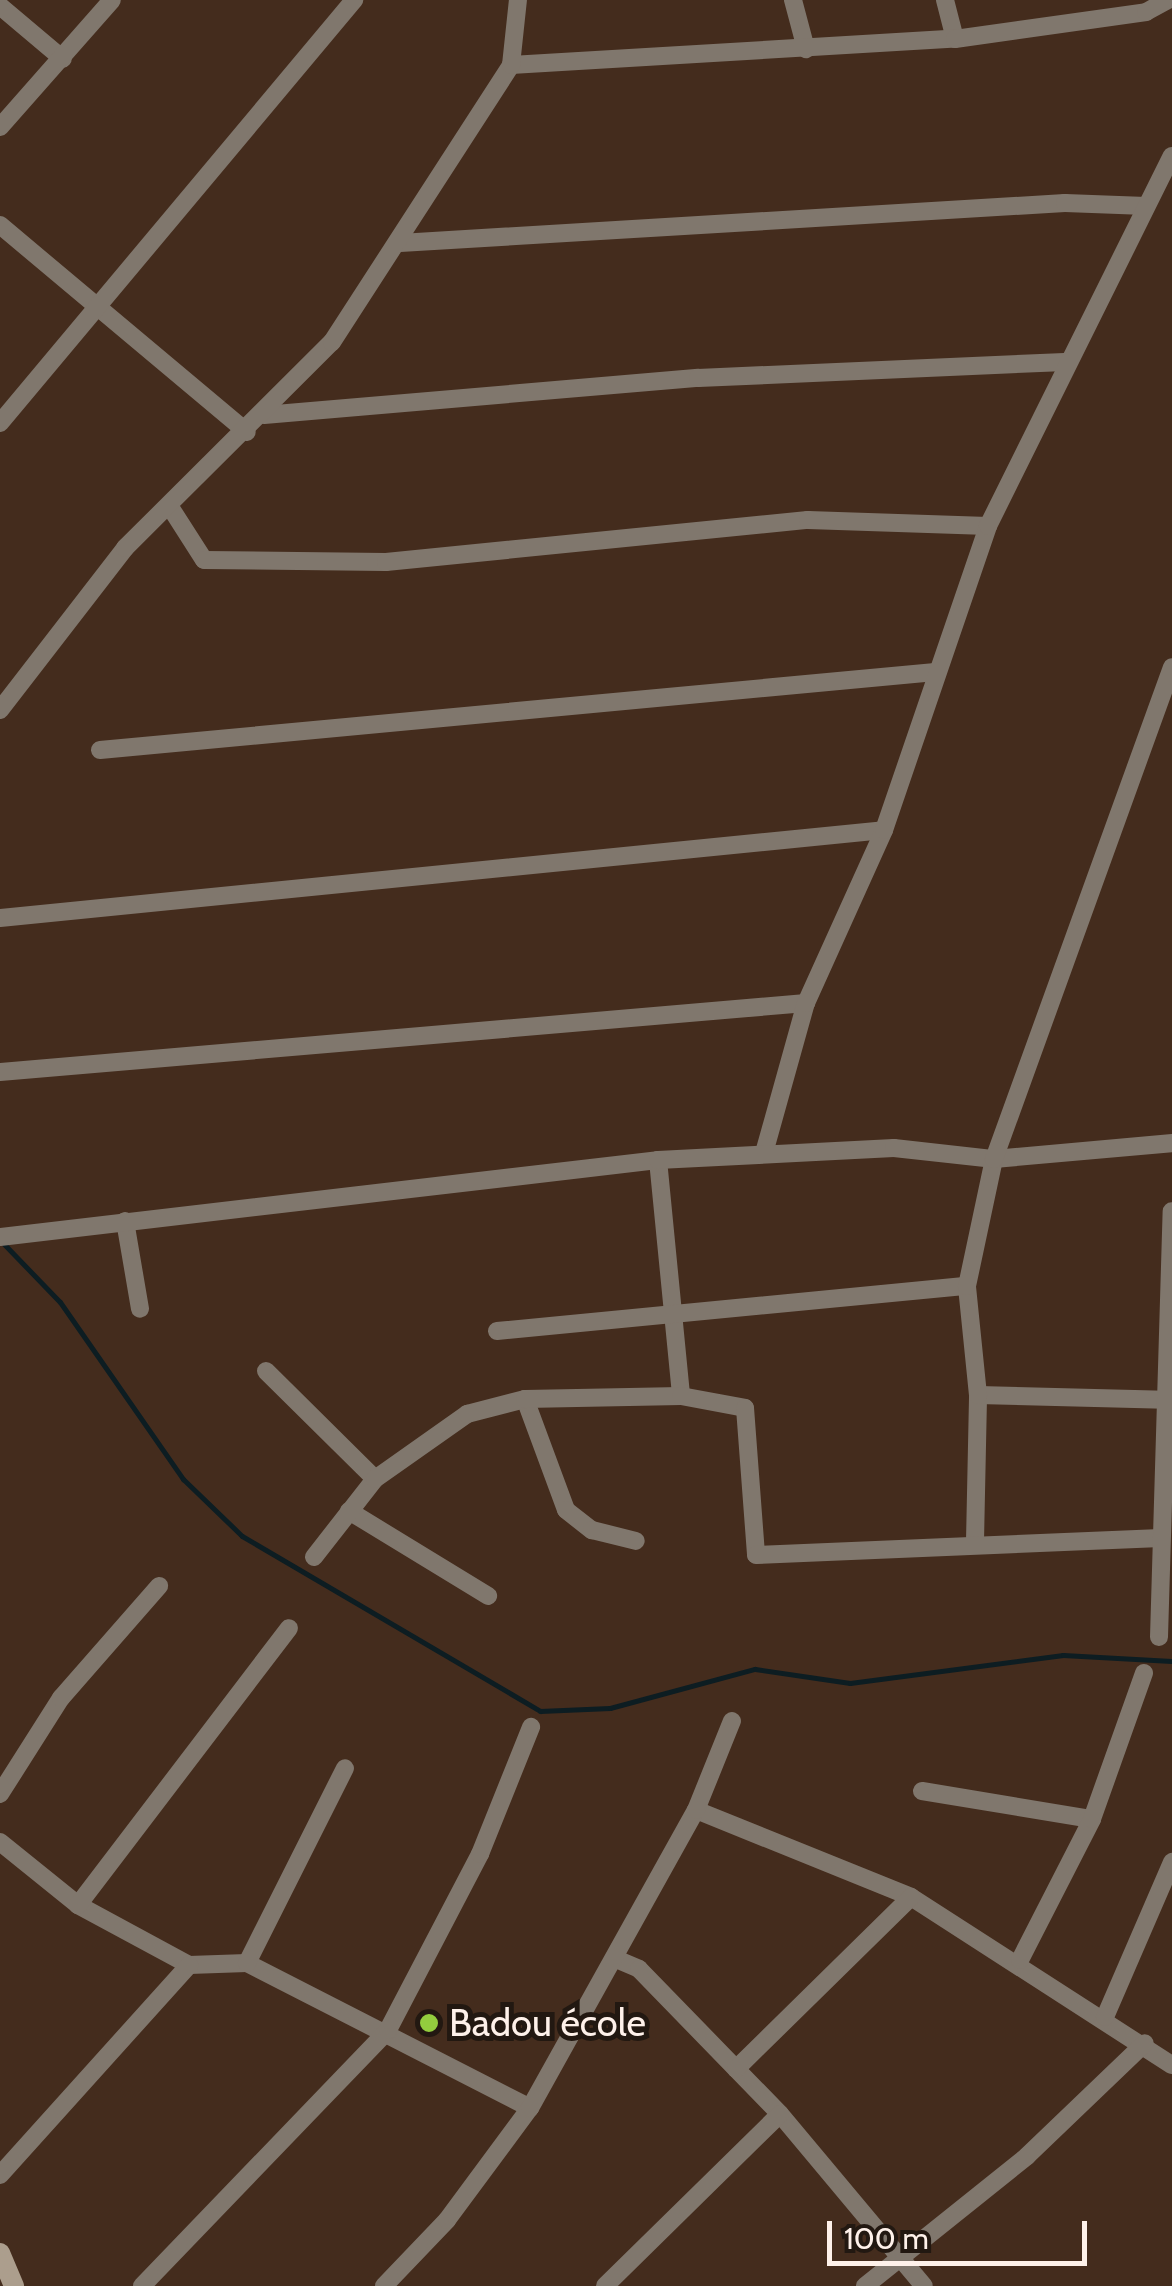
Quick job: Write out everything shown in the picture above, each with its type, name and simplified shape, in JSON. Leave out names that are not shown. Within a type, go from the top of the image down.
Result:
[{"type":"street","points":[[0,127],[64,59],[112,0]]},
{"type":"street","points":[[0,424],[102,307],[354,0]]},
{"type":"street","points":[[0,710],[125,548],[172,510],[332,342],[400,244],[473,114],[511,65],[518,0]]},
{"type":"street","points":[[793,0],[806,48]]},
{"type":"street","points":[[945,0],[955,40]]},
{"type":"street","points":[[511,65],[955,40],[1146,12],[1168,0]]},
{"type":"street","points":[[0,6],[64,59]]},
{"type":"street","points":[[764,1153],[806,1003],[884,830],[988,526],[1065,362],[1172,156]]},
{"type":"street","points":[[400,244],[1065,203],[1146,206]]},
{"type":"street","points":[[0,224],[247,432]]},
{"type":"street","points":[[264,416],[698,378],[1065,362]]},
{"type":"street","points":[[172,510],[204,560],[386,562],[808,520],[988,526]]},
{"type":"street","points":[[975,1541],[978,1395],[968,1286],[994,1159],[1172,667]]},
{"type":"street","points":[[100,750],[935,672]]},
{"type":"street","points":[[0,918],[884,830]]},
{"type":"street","points":[[0,1072],[806,1003]]},
{"type":"street","points":[[0,1237],[658,1160],[894,1148],[994,1159],[1172,1143]]},
{"type":"street","points":[[658,1160],[678,1318],[681,1396]]},
{"type":"street","points":[[1159,1638],[1172,1211]]},
{"type":"street","points":[[124,1221],[140,1309]]},
{"type":"street","points":[[497,1331],[678,1318],[968,1286]]},
{"type":"street","points":[[266,1371],[375,1479]]},
{"type":"street","points":[[978,1395],[1164,1400]]},
{"type":"street","points":[[314,1557],[375,1479],[467,1414],[525,1399],[681,1396],[746,1408],[756,1556],[975,1541],[1161,1538]]},
{"type":"street","points":[[525,1399],[566,1510],[592,1530],[636,1541]]},
{"type":"street","points":[[350,1512],[488,1596]]},
{"type":"street","points":[[0,1794],[61,1698],[159,1586]]},
{"type":"street","points":[[78,1905],[289,1628]]},
{"type":"street","points":[[1020,1960],[1092,1820],[1144,1673]]},
{"type":"street","points":[[384,2286],[446,2220],[530,2108],[696,1810],[732,1721]]},
{"type":"street","points":[[142,2286],[388,2030],[480,1854],[531,1727]]},
{"type":"street","points":[[246,1963],[345,1768]]},
{"type":"street","points":[[922,1791],[1092,1820]]},
{"type":"street","points":[[696,1810],[912,1897],[1020,1960],[1172,2065]]},
{"type":"street","points":[[1,1845],[78,1905],[190,1965],[246,1963],[388,2030],[530,2108]]},
{"type":"street","points":[[1105,2016],[1172,1862]]},
{"type":"street","points":[[736,2069],[912,1897]]},
{"type":"street","points":[[616,1959],[639,1969],[780,2114],[924,2286]]},
{"type":"street","points":[[0,2174],[190,1965]]},
{"type":"street","points":[[865,2286],[904,2258],[1145,2043]]},
{"type":"street","points":[[605,2286],[780,2114]]},
{"type":"street","points":[[0,2254],[14,2286]]},
{"type":"waterway","points":[[2,1242],[60,1302],[183,1479],[242,1536],[540,1711],[610,1708],[755,1669],[850,1683],[1063,1655],[1172,1661]]},
{"type":"place","name":"Badou école","points":[[429,2023]]}]
